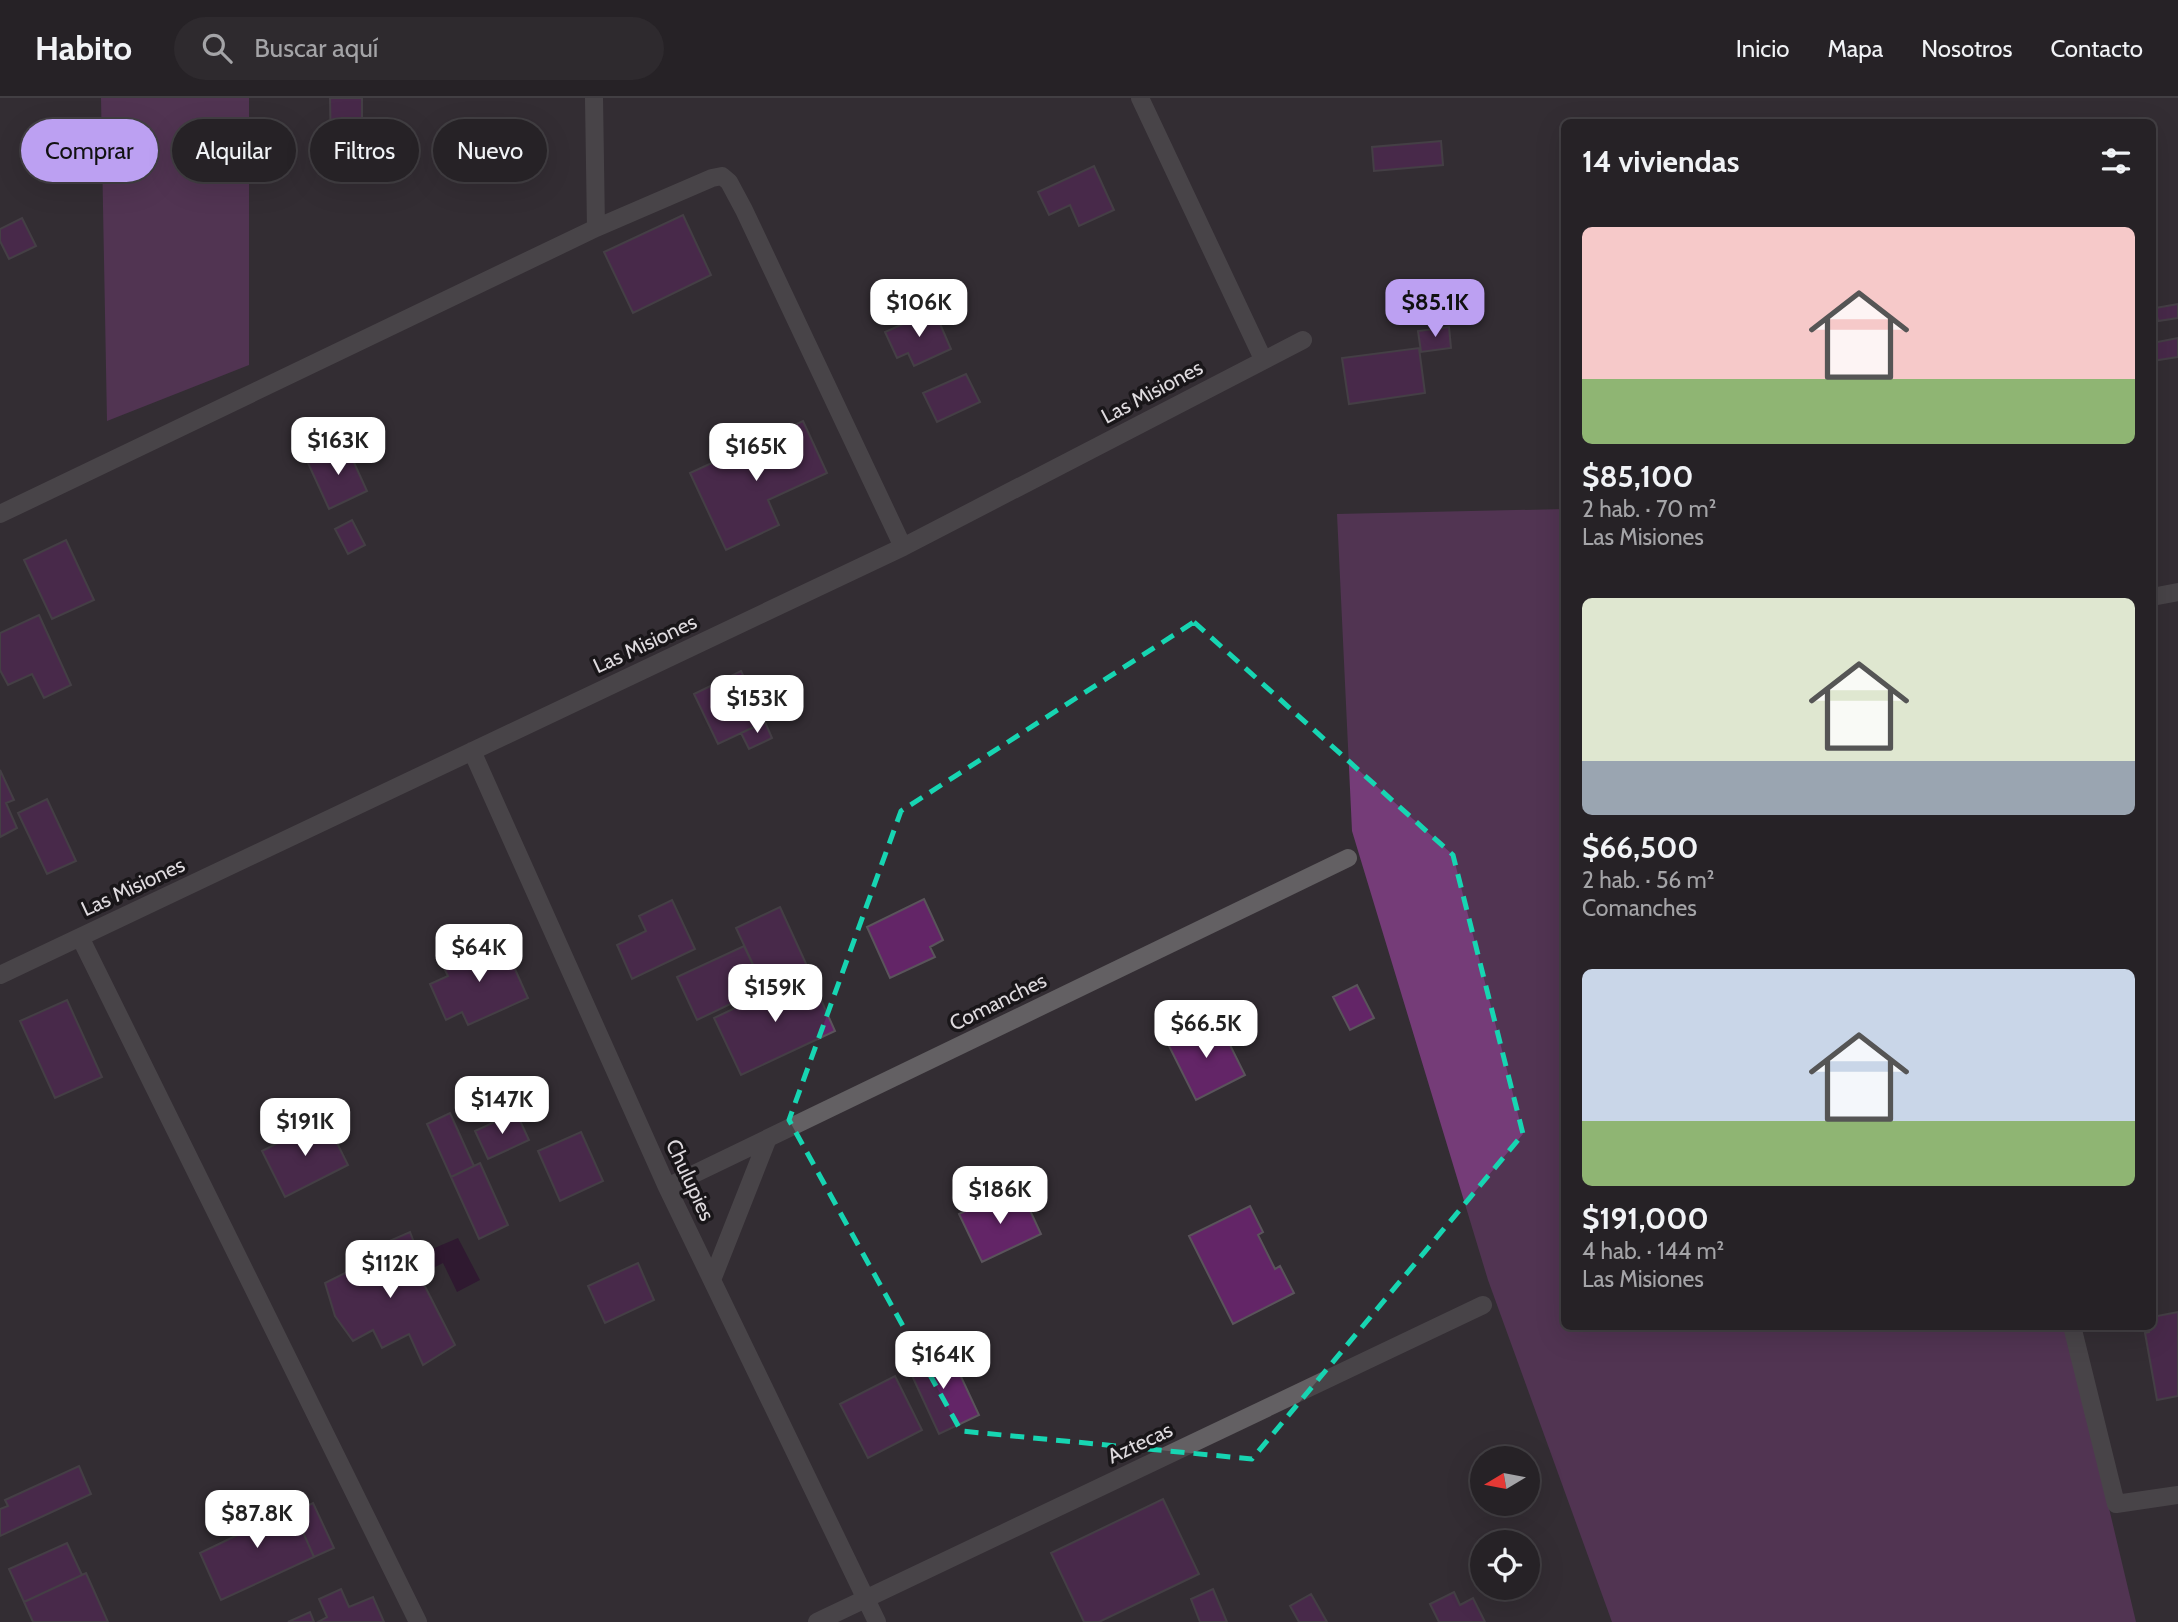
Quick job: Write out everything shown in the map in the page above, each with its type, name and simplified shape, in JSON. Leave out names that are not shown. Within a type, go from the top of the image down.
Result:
[{"type":"street","points":[[594,98],[596,228]]},
{"type":"street","points":[[1140,98],[1263,359]]},
{"type":"street","points":[[0,514],[596,228],[712,177],[722,176],[744,210],[903,547]]},
{"type":"street","name":"Las Misiones","points":[[0,975],[903,547],[1303,340]]},
{"type":"street","points":[[2156,596],[2178,592]]},
{"type":"street","name":"Chulupies","points":[[472,751],[667,1187],[877,1622]]},
{"type":"street","name":"Comanches","points":[[667,1187],[1348,858]]},
{"type":"street","points":[[80,937],[418,1622]]},
{"type":"street","points":[[712,1280],[768,1138]]},
{"type":"street","name":"Aztecas","points":[[817,1622],[1483,1305]]},
{"type":"street","points":[[2073,1330],[2116,1504],[2178,1495]]},
{"type":"highlighted area","points":[[1194,622],[1453,855],[1523,1134],[1252,1459],[961,1431],[789,1120],[901,811]]},
{"type":"shaded area","points":[[101,98],[249,98],[249,119],[172,119],[172,182],[249,182],[249,365],[107,421],[103,182],[158,182],[158,119],[101,119]]},
{"type":"shaded area","points":[[1561,509],[1561,1330],[2067,1330],[2136,1622],[1612,1622],[1488,1280],[1352,831],[1337,514]]},
{"type":"shaded area","points":[[458,1238],[480,1280],[457,1292],[443,1263],[431,1269],[425,1252]]},
{"type":"building","points":[[330,98],[362,98],[362,119],[330,119]]},
{"type":"building","points":[[1441,141],[1443,165],[1374,171],[1372,147]]},
{"type":"building","points":[[1094,166],[1114,210],[1079,226],[1070,205],[1049,215],[1038,192]]},
{"type":"building","points":[[683,215],[711,275],[633,313],[604,252]]},
{"type":"building","points":[[22,218],[36,246],[9,259],[0,241],[0,229]]},
{"type":"building","points":[[2178,304],[2178,318],[2158,321],[2156,308]]},
{"type":"building","points":[[934,310],[951,349],[914,366],[908,353],[897,358],[885,332]]},
{"type":"building","points":[[1449,327],[1451,348],[1421,352],[1418,331]]},
{"type":"building","points":[[2178,338],[2178,357],[2156,360],[2156,342]]},
{"type":"building","points":[[1419,348],[1425,393],[1349,404],[1342,358]]},
{"type":"building","points":[[966,374],[980,402],[937,422],[923,393]]},
{"type":"building","points":[[803,421],[827,473],[768,500],[779,525],[726,550],[690,473]]},
{"type":"building","points":[[346,445],[367,491],[329,509],[308,463]]},
{"type":"building","points":[[352,520],[365,545],[348,554],[335,529]]},
{"type":"building","points":[[66,540],[94,600],[52,619],[24,560]]},
{"type":"building","points":[[39,615],[71,685],[44,698],[32,674],[8,685],[0,670],[0,633]]},
{"type":"building","points":[[741,671],[765,722],[718,744],[694,694]]},
{"type":"building","points":[[765,722],[772,738],[749,749],[741,733]]},
{"type":"building","points":[[0,770],[14,800],[6,803],[17,828],[0,837]]},
{"type":"building","points":[[47,799],[76,861],[47,874],[18,813]]},
{"type":"building","points":[[924,899],[943,940],[930,947],[935,957],[890,978],[867,927]]},
{"type":"building","points":[[672,900],[695,949],[632,979],[617,945],[646,931],[639,916]]},
{"type":"building","points":[[780,907],[808,968],[764,988],[736,928]]},
{"type":"building","points":[[501,938],[528,998],[468,1025],[462,1012],[446,1020],[430,984],[448,976],[442,964]]},
{"type":"building","points":[[744,946],[764,988],[697,1020],[677,977]]},
{"type":"building","points":[[809,973],[835,1031],[741,1075],[714,1018]]},
{"type":"building","points":[[1357,985],[1374,1018],[1350,1030],[1333,997]]},
{"type":"building","points":[[67,1000],[102,1077],[55,1098],[20,1021]]},
{"type":"building","points":[[1217,1019],[1245,1075],[1196,1100],[1168,1044]]},
{"type":"building","points":[[516,1112],[529,1140],[488,1159],[475,1131]]},
{"type":"building","points":[[450,1113],[474,1166],[451,1177],[427,1124]]},
{"type":"building","points":[[325,1119],[348,1165],[285,1197],[262,1151]]},
{"type":"building","points":[[581,1132],[603,1181],[560,1201],[538,1151]]},
{"type":"building","points":[[480,1163],[508,1225],[479,1239],[451,1177]]},
{"type":"building","points":[[1021,1191],[1041,1234],[982,1262],[959,1214],[979,1204],[982,1210]]},
{"type":"building","points":[[1250,1206],[1263,1232],[1258,1235],[1275,1269],[1280,1266],[1294,1293],[1233,1324],[1189,1236]]},
{"type":"building","points":[[410,1232],[420,1258],[413,1263],[455,1345],[423,1365],[409,1334],[382,1348],[373,1330],[353,1341],[335,1316],[325,1283],[367,1262],[364,1252]]},
{"type":"building","points":[[638,1263],[654,1300],[605,1323],[588,1286]]},
{"type":"building","points":[[2178,1312],[2178,1396],[2157,1400],[2145,1333],[2156,1330],[2156,1316]]},
{"type":"building","points":[[948,1349],[979,1415],[939,1434],[908,1367]]},
{"type":"building","points":[[895,1376],[922,1430],[868,1458],[840,1404]]},
{"type":"building","points":[[79,1466],[91,1494],[0,1536],[0,1509],[8,1506],[5,1500]]},
{"type":"building","points":[[277,1498],[285,1517],[294,1512],[314,1557],[221,1600],[200,1553],[248,1530],[241,1515]]},
{"type":"building","points":[[1163,1499],[1199,1574],[1099,1622],[1084,1622],[1051,1553]]},
{"type":"building","points":[[313,1503],[334,1548],[314,1557],[294,1512]]},
{"type":"building","points":[[67,1543],[82,1575],[24,1602],[9,1569]]},
{"type":"building","points":[[86,1573],[108,1622],[33,1622],[24,1602]]},
{"type":"building","points":[[341,1589],[349,1607],[373,1597],[384,1622],[318,1622],[327,1617],[319,1599]]},
{"type":"building","points":[[1213,1589],[1227,1622],[1200,1622],[1191,1599]]},
{"type":"building","points":[[1454,1592],[1460,1605],[1474,1600],[1485,1622],[1439,1622],[1430,1604]]},
{"type":"building","points":[[1311,1594],[1327,1622],[1299,1622],[1290,1606]]},
{"type":"building","points":[[310,1612],[314,1622],[288,1622]]}]
